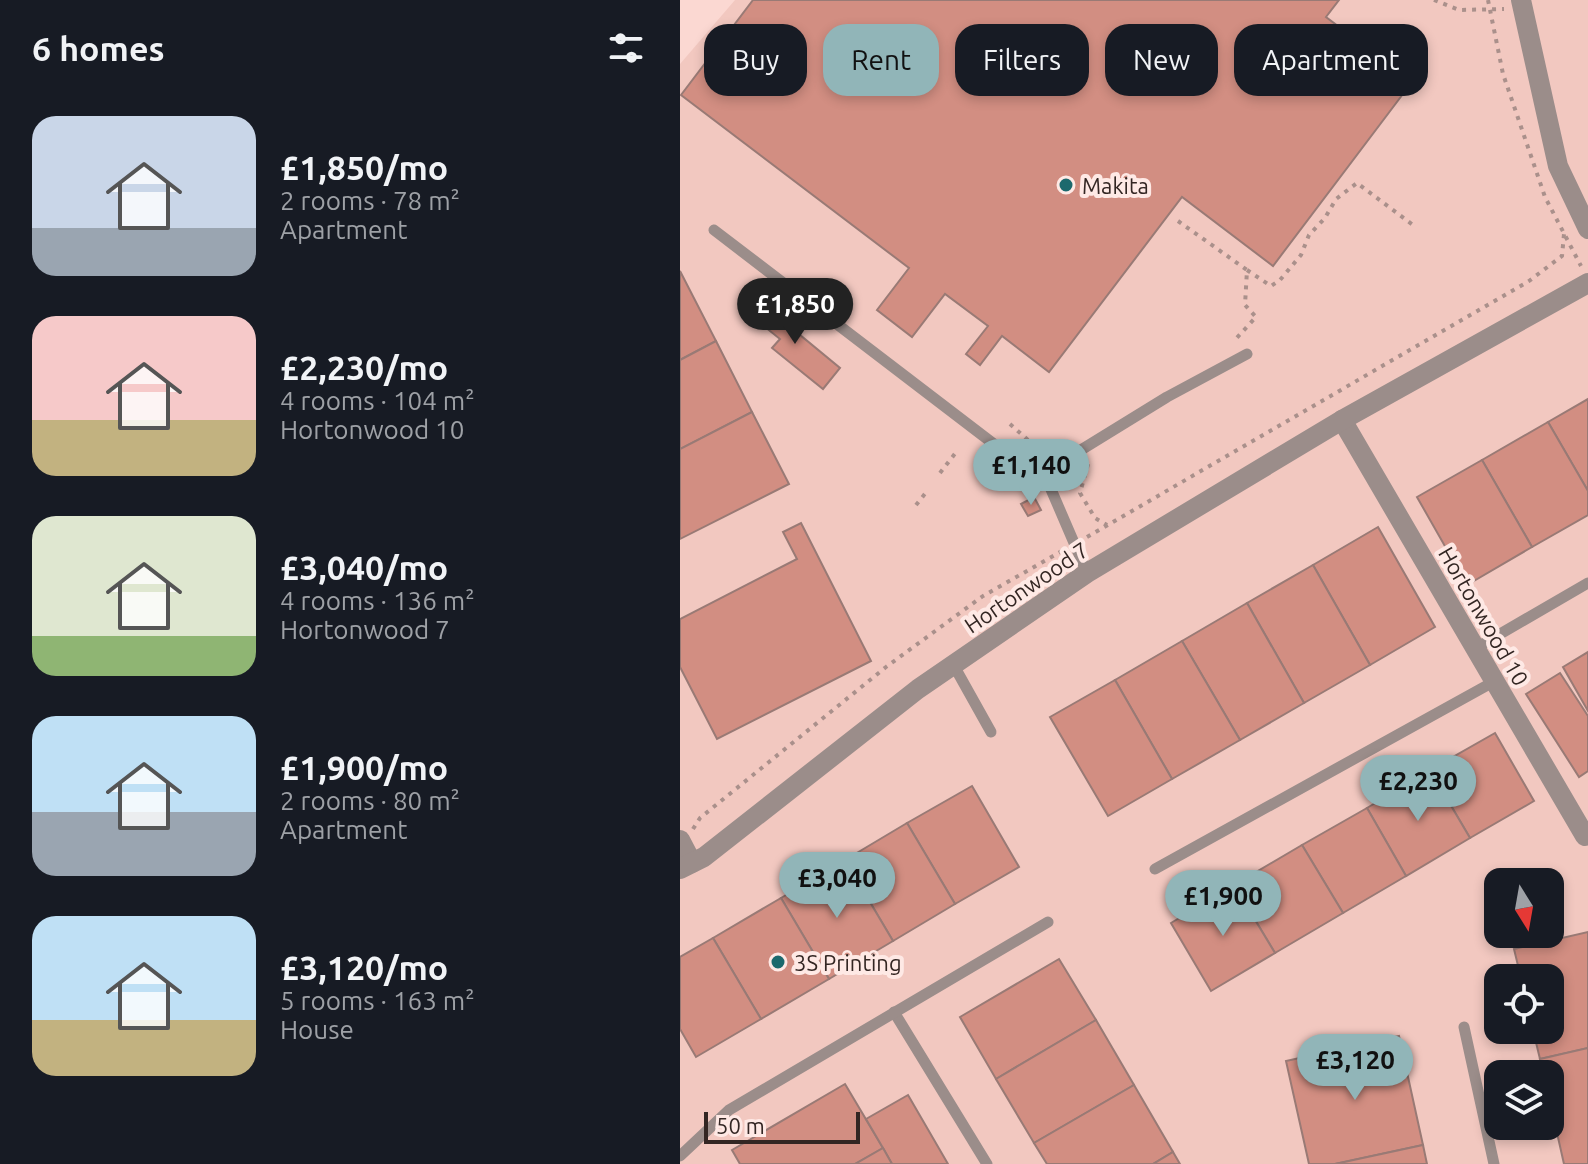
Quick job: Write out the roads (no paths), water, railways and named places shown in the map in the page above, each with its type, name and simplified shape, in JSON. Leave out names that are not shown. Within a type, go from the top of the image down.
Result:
[{"type":"street","points":[[1522,4],[1558,166],[1588,229]]},
{"type":"street","name":"Hortonwood 7","points":[[686,866],[704,857],[918,689],[1087,573],[1342,420],[1588,283]]},
{"type":"street","name":"Hortonwood 10","points":[[1342,420],[1585,836]]},
{"type":"street","points":[[680,840],[686,866]]},
{"type":"lane","points":[[714,230],[1050,487],[1087,573]]},
{"type":"lane","points":[[1037,477],[1167,397],[1247,354]]},
{"type":"lane","points":[[1476,648],[1588,583]]},
{"type":"lane","points":[[953,664],[991,732]]},
{"type":"lane","points":[[1155,869],[1495,681]]},
{"type":"lane","points":[[680,1156],[729,1110],[1048,922]]},
{"type":"lane","points":[[894,1012],[987,1164]]},
{"type":"lane","points":[[1464,1027],[1494,1164]]},
{"type":"place","name":"Makita","points":[[1066,185]]},
{"type":"place","name":"3S Printing","points":[[778,962]]}]
